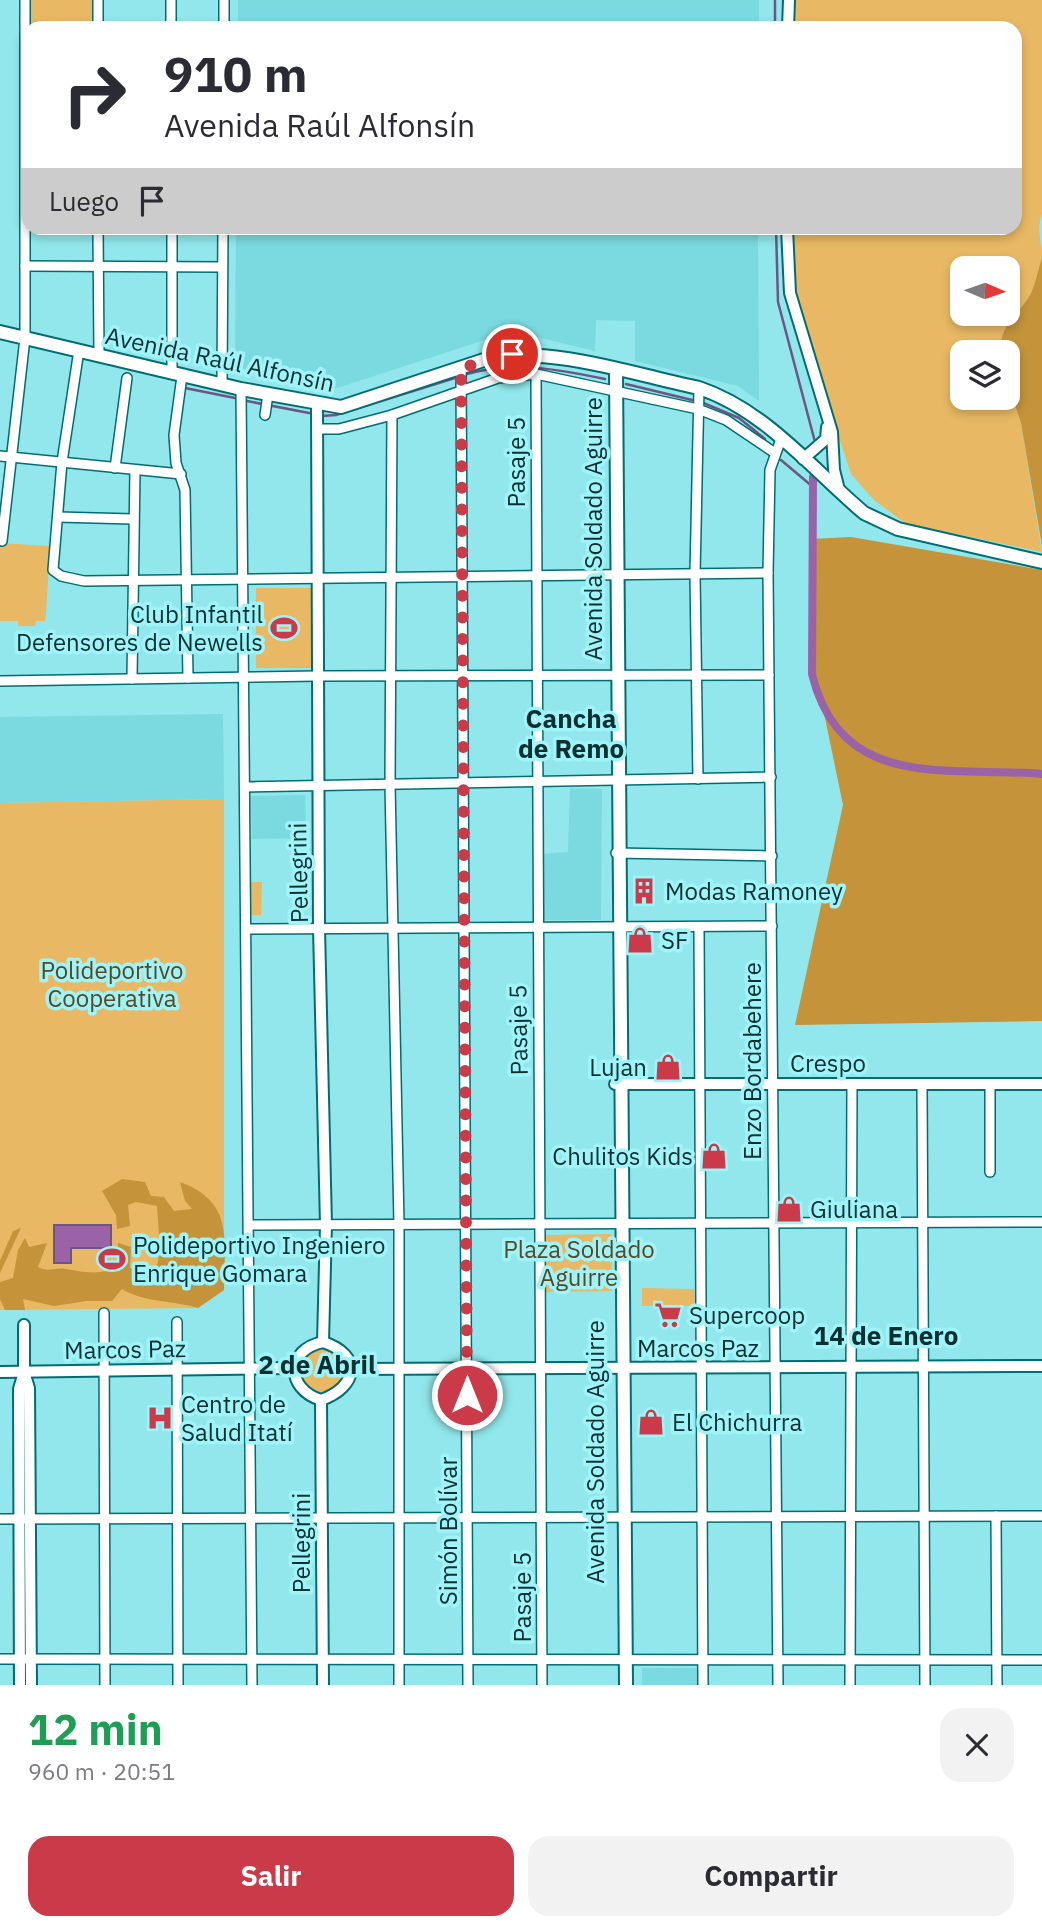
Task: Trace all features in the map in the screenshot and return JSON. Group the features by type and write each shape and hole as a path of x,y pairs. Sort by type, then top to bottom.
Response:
{"main road":[{"name":"Avenida Raúl Alfonsín","path":"0,332 241,389 267,405 317,403 341,407 512,354 535,354 616,384 699,387 737,403 864,513 898,529 1042,562"},
{"name":"Avenida Soldado Aguirre","path":"616,384 621,1516 621,1660 617,1685"},
{"name":"Avenida Soldado Aguirre","path":"621,1660 626,1685"}],"street":[{"path":"26,0 26,21"},
{"path":"98,0 98,21"},
{"path":"171,0 171,21"},
{"path":"224,0 224,21"},
{"path":"788,21 789,0"},
{"path":"2,541 5,457 25,338 26,235"},
{"path":"99,235 99,355"},
{"path":"172,235 177,375 174,435 176,463 185,490 188,678"},
{"path":"222,385 223,235"},
{"path":"787,235 790,293 833,439 840,493"},
{"path":"25,267 222,267"},
{"path":"79,350 62,462 53,570 61,576 84,581 768,573"},
{"name":"Simón Bolívar","path":"461,368 468,1224 468,1685"},
{"path":"317,429 339,429 392,415 498,378 536,374 616,384 698,409 726,419 775,453"},
{"name":"Pasaje 5","path":"536,374 534,575 541,1224 542,1685"},
{"path":"115,468 127,378"},
{"path":"698,779 695,574 699,387"},
{"path":"241,389 252,1685"},
{"name":"Pellegrini","path":"317,403 319,929 326,1225 323,1342"},
{"path":"392,415 390,784 399,1224 399,1685"},
{"path":"808,464 826,439 827,421"},
{"name":"Enzo Bordabehere","path":"778,1685 768,573 770,470 781,439"},
{"path":"5,457 181,474"},
{"path":"808,464 834,461"},
{"path":"132,679 131,580 135,470"},
{"path":"58,517 133,519"},
{"path":"0,681 317,676 769,675"},
{"path":"245,787 771,777"},
{"path":"617,853 772,856"},
{"path":"247,929 772,926"},
{"path":"699,927 703,1685"},
{"name":"Crespo","path":"619,1084 1042,1084"},
{"path":"850,1685 852,1084"},
{"path":"922,1084 925,1685"},
{"path":"990,1084 990,1172"},
{"path":"250,1225 1042,1222"},
{"path":"104,1313 105,1685"},
{"path":"177,1322 178,1685"},
{"path":"20,1685 25,1659 25,1519 19,1389 24,1371 24,1325"},
{"path":"323,1342 332,1345 352,1362 354,1369 352,1376 321,1400 309,1394 294,1376 292,1368 294,1362 314,1344 323,1342"},
{"name":"Marcos Paz","path":"354,1369 399,1371 1042,1366"},
{"name":"Marcos Paz","path":"0,1372 292,1368"},
{"name":"Pellegrini","path":"321,1400 323,1685"},
{"path":"996,1516 997,1685"},
{"path":"0,1519 1042,1516"},
{"path":"0,1659 1042,1660"},
{"path":"25,1659 31,1685"}],"shaded area":[{"path":"238,0 759,0 759,21 238,21"},
{"path":"236,235 758,235 759,401 738,386 635,361 635,321 596,320 595,351 512,331 334,389 235,367"},
{"path":"1042,258 1042,546 1017,410 1020,410 1020,340 1002,340 1007,326 1020,326 1020,308 1034,286"},
{"path":"851,537 1042,570 1042,1021 795,1025 843,805 812,655 811,539"},
{"path":"223,714 224,799 0,803 0,717"},
{"path":"570,788 602,789 601,920 542,920 542,854 568,852"},
{"path":"305,795 306,838 252,839 251,796"},
{"path":"122,1179 145,1182 151,1196 164,1197 174,1211 192,1209 185,1201 180,1182 198,1190 210,1200 223,1225 224,1290 198,1308 140,1297 122,1289 112,1301 86,1301 54,1306 23,1299 25,1310 5,1310 0,1299 0,1282 13,1278 18,1250 25,1238 29,1247 47,1243 38,1267 42,1269 103,1272 118,1269 118,1243 131,1247 130,1268 156,1271 160,1250 157,1206 136,1202 128,1205 130,1226 117,1229 116,1215 102,1191"},
{"path":"54,1225 111,1225 111,1248 71,1248 71,1263 54,1263"},
{"path":"21,1228 0,1273 0,1261 13,1231"},
{"path":"642,1668 699,1668 699,1685 642,1685"}],"green space":[{"path":"28,0 95,0 95,21 28,21"},
{"path":"794,0 1042,0 1042,214 1039,231 1041,262 1030,295 1020,308 1020,256 950,256 950,326 1007,326 1002,340 950,340 950,410 1017,410 1042,552 905,523 874,500 851,474 802,324 792,265 792,235 1022,235 1022,21 794,21"},
{"path":"0,543 50,546 45,621 36,621 35,626 18,626 18,621 0,621"},
{"name":"Club Infantil Defensores de Newells","path":"256,588 312,588 312,668 256,668"},
{"name":"Polideportivo Cooperativa","path":"224,799 224,1290 198,1308 0,1310 0,803"},
{"path":"249,882 262,882 261,915 249,915"},
{"name":"Plaza Soldado Aguirre","path":"611,1234 612,1291 546,1292 545,1235"},
{"path":"642,1288 694,1289 695,1306 642,1306"},
{"path":"328,1348 347,1364 347,1375 326,1393 315,1392 298,1376 298,1364 313,1349"}],"waterway":[{"path":"775,0 775,21"},
{"path":"776,235 778,302 815,442"},
{"path":"467,374 518,367 570,372 605,379"},
{"path":"321,416 336,415 455,378"},
{"path":"626,384 692,400"},
{"path":"185,388 235,398"},
{"path":"247,401 309,413"},
{"path":"701,402 739,418 765,439"},
{"path":"781,460 813,487"},
{"path":"813,477 812,674 826,712 847,738 872,755 902,765 935,770 1042,774"}],"place":[{"name":"Club Infantil Defensores de Newells","path":"284,628"},
{"name":"Modas Ramoney","path":"644,891"},
{"name":"SF","path":"640,940"},
{"name":"Lujan","path":"668,1067"},
{"name":"Chulitos Kids","path":"714,1156"},
{"name":"Giuliana","path":"789,1209"},
{"name":"Polideportivo Ingeniero Enrique Gomara","path":"112,1259"},
{"name":"Supercoop","path":"668,1315"},
{"name":"Centro de Salud Itatí","path":"160,1418"},
{"name":"El Chichurra","path":"651,1422"}],"district":[{"name":"Cancha de Remo","path":"571,733"},
{"name":"14 de Enero","path":"886,1335"},
{"name":"2 de Abril","path":"317,1364"}],"route":[{"path":"467,1395 461,368 512,354"}]}
